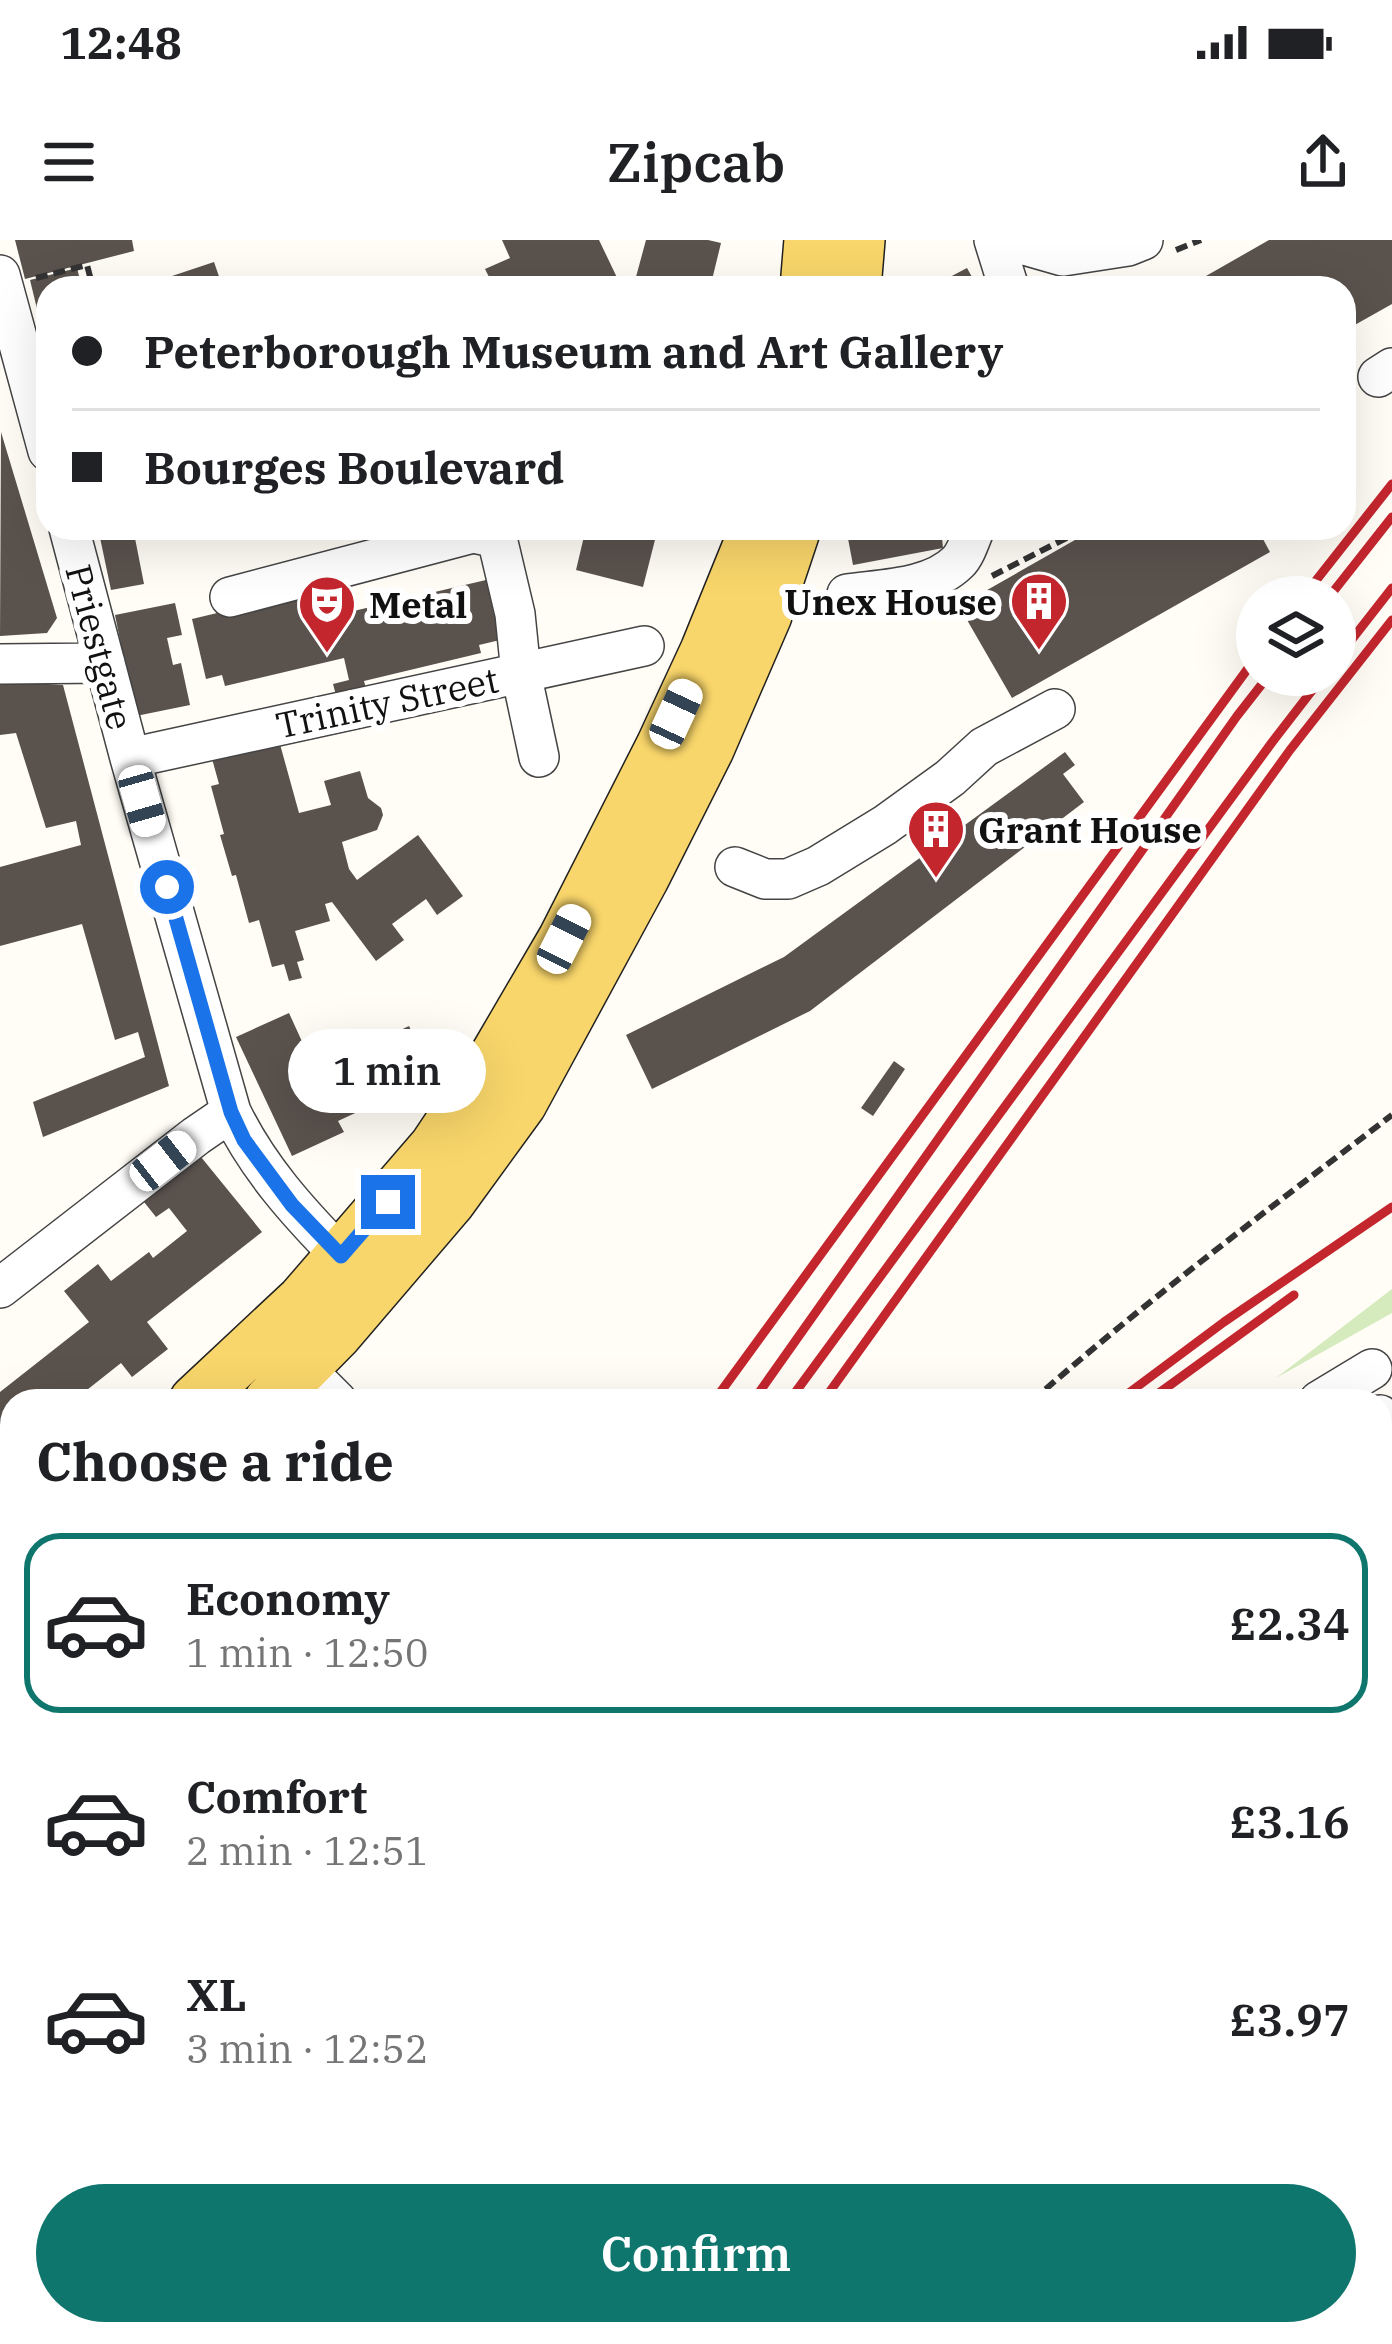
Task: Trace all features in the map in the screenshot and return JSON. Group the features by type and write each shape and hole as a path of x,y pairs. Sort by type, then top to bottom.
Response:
{"main road":[{"path":"807,276 810,240"},
{"path":"207,1389 303,1300 435,1147 495,1058 564,939 680,708 751,540"},
{"path":"305,1389 521,1103 708,749 766,615 791,540"}],"street":[{"path":"994,240 1005,276"},
{"path":"1007,240 1063,256 1143,240"},
{"path":"2,280 36,406"},
{"name":"Priestgate","path":"71,540 231,1112 244,1140 292,1205 341,1256"},
{"path":"230,597 446,540"},
{"path":"497,540 539,757"},
{"path":"847,594 902,587 942,575 962,559 970,540"},
{"name":"Trinity Street","path":"130,758 644,646"},
{"path":"0,664 105,663"},
{"path":"735,867 765,879 788,879 818,866 886,825 984,747 1055,709"},
{"path":"0,1288 231,1112"},
{"path":"246,1352 277,1358 303,1389"}],"path":[{"path":"2,280 87,265 90,276"},
{"path":"1002,573 1064,540"},
{"path":"1046,1389 1213,1251 1392,1115"}],"green space":[{"path":"1392,1289 1392,1313 1276,1378"}],"building":[{"path":"15,240 132,240 134,251 25,279"},
{"path":"502,240 599,240 616,276 488,276 485,269 510,258"},
{"path":"646,240 721,243 713,276 636,276"},
{"path":"1269,240 1392,240 1392,304 1356,324 1356,276 1206,276"},
{"path":"214,262 219,276 172,276"},
{"path":"77,268 79,276 46,276"},
{"path":"1,432 57,618 47,633 0,636"},
{"path":"101,540 135,540 144,584 111,590"},
{"path":"583,540 655,540 643,587 576,570"},
{"path":"848,540 942,540 943,548 853,565"},
{"name":"Unex House","path":"1075,540 1264,540 1270,552 1012,698 959,606"},
{"path":"486,580 500,640 479,645 481,653 364,681 367,692 337,699 333,684 349,680 344,658 225,686 222,675 206,679 192,619 339,584 345,613"},
{"path":"175,603 182,635 167,638 173,665 181,663 190,705 136,716 116,657 123,655 115,615"},
{"path":"0,681 63,685 169,1086 43,1137 33,1102 145,1057 138,1032 115,1040 82,924 0,946 0,867 81,845 76,821 46,828 16,733 0,735"},
{"path":"278,737 299,813 331,805 324,781 360,771 368,798 381,808 377,830 342,842 357,880 418,835 463,896 437,915 426,899 392,924 404,940 376,961 332,902 325,904 330,921 295,931 304,960 297,962 302,978 289,981 284,964 272,967 259,920 249,923 220,835 224,834 211,786 219,784 211,755"},
{"name":"Grant House","path":"1065,752 1075,765 1063,774 1084,802 810,1011 652,1089 626,1035 784,957"},
{"path":"289,1013 315,1070 409,1026 420,1049 407,1055 420,1083 338,1121 344,1132 292,1156 236,1037"},
{"path":"894,1061 905,1069 873,1116 861,1108"},
{"path":"201,1157 262,1232 147,1322 168,1349 132,1377 121,1363 88,1389 4,1389 89,1322 64,1291 98,1264 111,1281 149,1252 153,1258 187,1231 169,1208 156,1217 144,1202"}],"railway":[{"path":"1356,530 1392,484"},
{"path":"1346,576 1392,517"},
{"path":"1320,576 1348,540"},
{"path":"1356,634 1392,588"},
{"path":"832,1389 1290,750 1392,620"},
{"path":"723,1389 1236,685"},
{"path":"761,1389 1253,696"},
{"path":"798,1389 1308,696"},
{"path":"1134,1389 1392,1207"},
{"path":"1165,1389 1294,1295"}],"place":[{"name":"Unex House","path":"1039,652"},
{"name":"Metal","path":"327,655"},
{"name":"Grant House","path":"936,880"}],"route":[{"path":"167,887 231,1112 244,1140 292,1205 341,1256 388,1202"}]}
